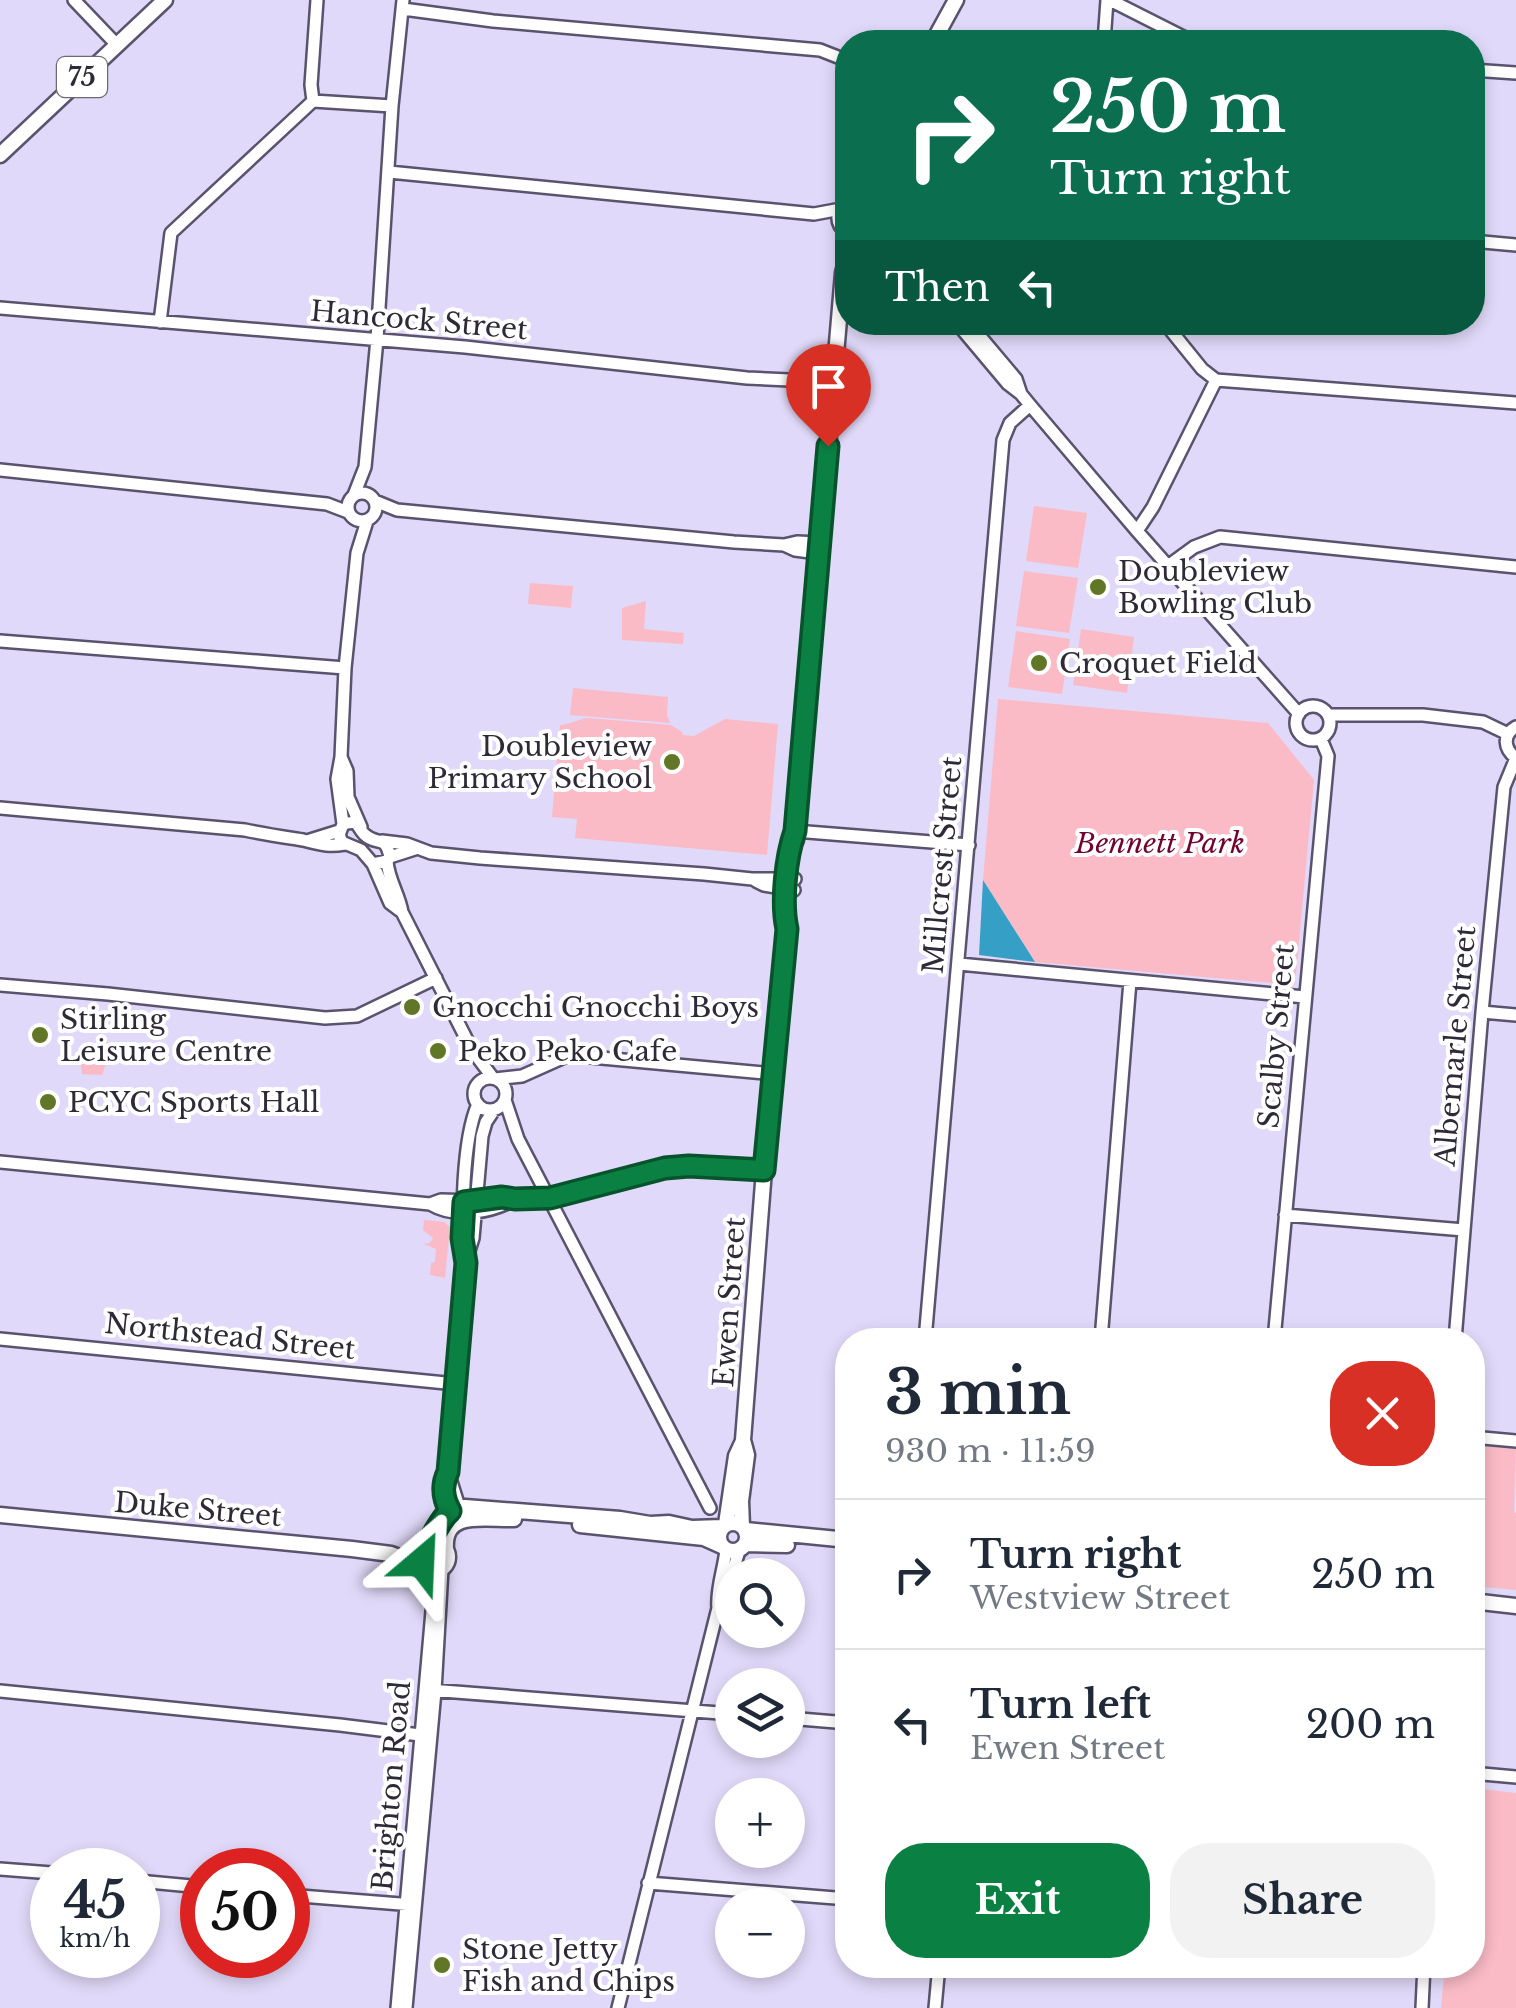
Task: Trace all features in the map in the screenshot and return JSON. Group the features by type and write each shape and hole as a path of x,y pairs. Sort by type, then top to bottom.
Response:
{"main road":[{"name":"75","path":"0,155 165,0"},
{"path":"940,30 956,0"},
{"name":"Ewen Street","path":"734,1537 747,1455 743,1440 764,1170 787,929 792,918 790,884 797,848 795,831 837,335"},
{"path":"456,1513 445,1540 448,1561 431,1568 420,1558 442,1518 456,1513 669,1523 771,1543 835,1548"},
{"name":"Duke Street","path":"0,1516 391,1554 431,1568"},
{"path":"734,1537 771,1534 835,1539"},
{"path":"427,1546 438,1543 446,1549"},
{"name":"Duke Street","path":"391,1554 427,1546"},
{"path":"1485,1594 1516,1596"},
{"path":"1485,1603 1516,1606"}],"street":[{"path":"74,0 117,45"},
{"path":"314,101 310,85 317,0"},
{"path":"1105,30 1109,0 1169,30"},
{"path":"345,844 340,838 337,779 360,517 352,497 365,468 403,4 493,21 820,50 835,56"},
{"path":"1485,71 1516,73"},
{"path":"160,322 171,234 314,101 392,106"},
{"path":"389,172 814,214 835,224"},
{"path":"814,214 835,207"},
{"path":"1485,242 1516,245"},
{"name":"Hancock Street","path":"0,308 377,339 747,378 833,382"},
{"path":"967,335 1299,714"},
{"path":"979,335 1016,380 1021,394"},
{"path":"1175,335 1216,380 1516,403"},
{"path":"1138,532 1216,380"},
{"name":"Millcrest Street","path":"926,1328 1004,440 1010,423 1030,405"},
{"path":"360,517 376,511 365,468"},
{"path":"0,470 328,504 360,517 397,510 784,545 796,550 819,548"},
{"path":"328,504 363,493 397,510"},
{"path":"1168,566 1194,547 1220,537 1516,566"},
{"path":"0,640 346,668"},
{"path":"1321,739 1308,740 1298,731 1297,717 1306,707 1319,706 1329,715 1423,715 1483,722 1512,730"},
{"name":"Scalby Street","path":"1275,1328 1328,756 1321,739 1330,729 1329,715"},
{"name":"Albemarle Street","path":"1456,1328 1504,787 1516,758 1506,746 1512,730"},
{"path":"342,756 348,797 361,827 367,836 382,841 407,844 431,853 704,874 764,885 790,884"},
{"path":"0,808 244,830 318,846 345,844 361,850 373,864 390,903 402,912"},
{"path":"307,841 352,822 361,827"},
{"path":"795,831 969,845"},
{"path":"382,841 389,849 388,869 402,912 472,1050 500,1082 518,1139 710,1508"},
{"path":"373,864 416,848"},
{"path":"959,964 1305,997"},
{"path":"0,985 325,1018 357,1016 436,978"},
{"path":"1102,1328 1130,981"},
{"path":"1482,1012 1516,1015"},
{"path":"472,1050 477,1086 474,1096 482,1108 494,1110"},
{"path":"477,1086 482,1081 522,1076 569,1055 774,1074"},
{"path":"470,1207 486,1122 522,1076"},
{"path":"456,1513 444,1500 443,1491 448,1472 466,1263 473,1238 472,1124 478,1104"},
{"path":"0,1162 430,1204 441,1200 470,1207 502,1197 550,1198 665,1168 764,1170"},
{"path":"1285,1215 1464,1230"},
{"name":"Northstead Street","path":"0,1339 456,1384"},
{"path":"1485,1439 1516,1441"},
{"name":"Ewen Street","path":"618,2008 718,1608 724,1603 734,1537"},
{"name":"Brighton Road","path":"406,2008 430,1690 431,1568"},
{"path":"430,1690 715,1712"},
{"path":"0,1691 426,1736"},
{"path":"805,1720 835,1723"},
{"path":"1485,1773 1516,1777"},
{"path":"0,1869 30,1872"},
{"path":"648,1882 835,1899"},
{"path":"310,1897 411,1905"},
{"name":"Brighton Road","path":"397,2008 411,1905"},
{"path":"934,2008 937,1978"},
{"path":"1422,2008 1423,1978"}],"green space":[{"name":"Croquet Field","path":"1034,506 1087,513 1078,568 1026,561"},
{"name":"Croquet Field","path":"1024,571 1078,578 1069,633 1016,626"},
{"path":"530,583 573,586 571,608 528,604"},
{"path":"646,601 644,629 684,633 683,644 622,640 622,608"},
{"name":"Croquet Field","path":"1081,629 1134,637 1127,693 1073,685"},
{"name":"Croquet Field","path":"1016,631 1070,639 1062,694 1008,687"},
{"path":"573,688 668,697 670,723 570,715"},
{"name":"Bennett Park","path":"998,699 1268,723 1314,780 1295,985 1035,962 983,880"},
{"path":"588,718 671,725 683,735 694,736 725,719 778,724 767,855 575,838 577,819 552,817 560,725"},
{"path":"108,1041 109,1056 102,1075 82,1074 80,1059"},
{"path":"424,1220 444,1222 450,1227 445,1278 430,1275 436,1249 424,1244 433,1238 423,1230"},
{"path":"1485,1446 1516,1449 1516,1590 1485,1587"},
{"path":"1485,1789 1516,1793 1516,2008 1441,2008 1444,1978 1485,1978"}],"water":[{"path":"983,880 1035,962 979,955"}],"place":[{"name":"Doubleview Bowling Club","path":"1098,587"},
{"name":"Croquet Field","path":"1039,663"},
{"name":"Doubleview Primary School","path":"672,762"},
{"name":"Gnocchi Gnocchi Boys","path":"412,1007"},
{"name":"Stirling Leisure Centre","path":"40,1035"},
{"name":"Peko Peko Cafe","path":"438,1051"},
{"name":"PCYC Sports Hall","path":"48,1102"},
{"name":"Stone Jetty Fish and Chips","path":"442,1965"}],"route":[{"path":"421,1562 422,1548 431,1543 436,1528 450,1511 443,1491 448,1472 466,1263 462,1238 464,1202 502,1197 550,1198 665,1168 764,1170 828,446"}]}
